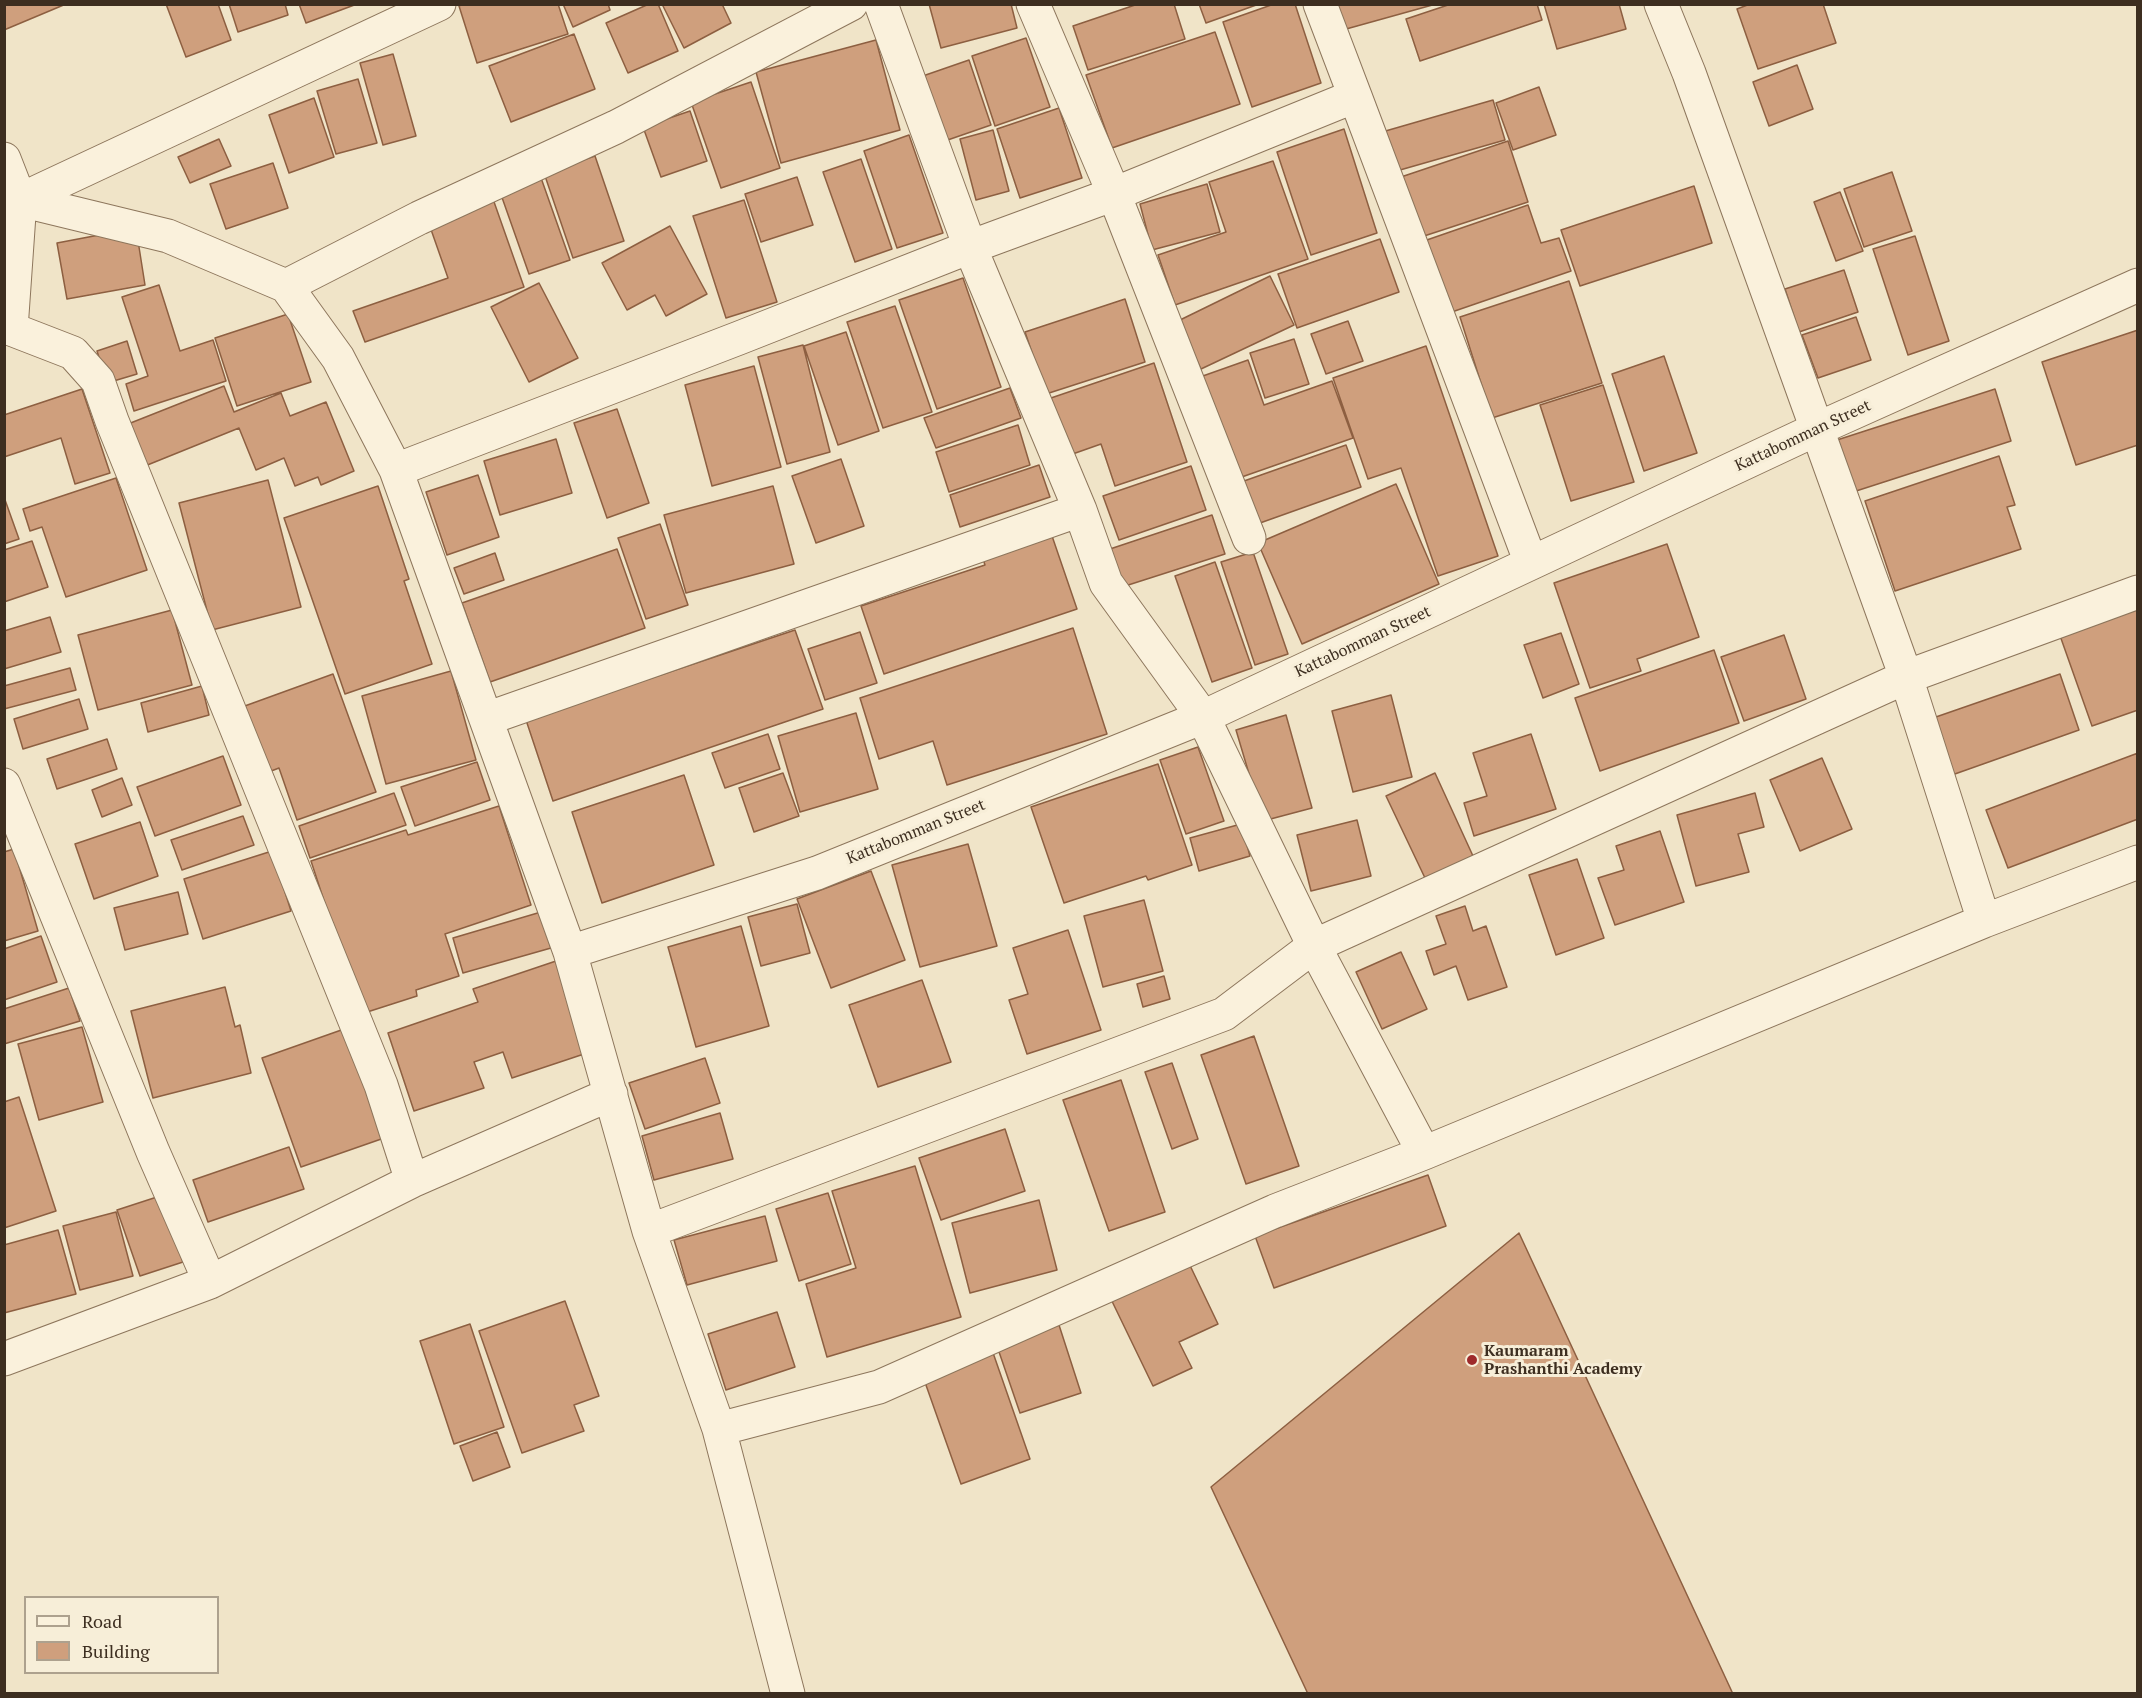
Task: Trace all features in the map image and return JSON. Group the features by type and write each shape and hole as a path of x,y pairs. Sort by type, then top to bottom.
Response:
{"street":[{"path":"20,200 439,4"},
{"path":"286,286 419,218 616,127 851,4"},
{"path":"881,4 970,247 1080,510 1106,582 1203,717 1314,946 1424,1153"},
{"path":"1033,4 1114,194 1249,538"},
{"path":"1320,4 1532,563"},
{"path":"1661,4 1689,73 1906,677 1984,921"},
{"path":"396,470 970,247 1114,194 1355,96"},
{"path":"4,159 20,200 8,330 73,353 98,381 112,421 381,1085 412,1180"},
{"path":"20,200 168,236 286,286 338,358 396,470 570,952 649,1231 719,1429 788,1694"},
{"name":"Kattabomman Street","path":"570,952 817,873 1203,717 1817,429 2138,285"},
{"path":"486,719 1080,510"},
{"path":"649,1231 1224,1014 1314,946 1906,677 2138,592"},
{"path":"4,785 153,1152 210,1282"},
{"path":"719,1429 879,1387 1275,1211 1424,1153 1984,921 2138,862"},
{"path":"4,1359 210,1282 412,1180 612,1094"}],"building":[{"path":"4,4 66,4 4,30"},
{"path":"166,4 218,4 231,40 186,57"},
{"path":"229,4 285,4 288,15 238,32"},
{"path":"299,4 357,4 306,23"},
{"path":"463,4 558,4 568,34 477,63 459,6"},
{"path":"563,4 608,4 610,10 573,27"},
{"path":"649,4 658,4 678,51 628,73 606,23"},
{"path":"662,4 722,4 731,23 684,48"},
{"path":"929,4 1011,4 1017,28 941,48"},
{"path":"1138,4 1174,4 1185,39 1088,70 1073,26"},
{"path":"1199,4 1259,4 1206,23"},
{"path":"1274,4 1295,4 1321,83 1252,107 1223,22"},
{"path":"1332,4 1436,4 1339,31"},
{"path":"1451,4 1537,4 1542,20 1420,61 1406,19"},
{"path":"1544,4 1619,4 1626,29 1557,49"},
{"path":"1750,4 1823,4 1836,43 1758,69 1737,9"},
{"path":"1215,32 1240,104 1112,148 1086,75"},
{"path":"574,34 595,89 511,122 489,66"},
{"path":"1026,38 1050,107 995,126 972,56"},
{"path":"876,40 900,130 781,163 756,72"},
{"path":"393,54 416,136 383,145 360,63"},
{"path":"969,60 991,125 939,143 917,78"},
{"path":"1797,65 1813,109 1769,126 1753,82"},
{"path":"358,79 377,143 336,154 317,91"},
{"path":"751,82 780,168 721,188 691,102"},
{"path":"1539,87 1556,135 1513,150 1496,103"},
{"path":"314,98 334,157 289,173 269,115"},
{"path":"1493,100 1505,140 1393,172 1382,132"},
{"path":"1059,108 1082,178 1020,198 997,129"},
{"path":"690,111 707,161 661,177 643,127"},
{"path":"1344,129 1377,233 1311,255 1277,152"},
{"path":"993,130 1009,191 976,200 960,139"},
{"path":"909,135 943,233 897,248 864,151"},
{"path":"219,139 231,166 190,183 178,157"},
{"path":"1508,141 1528,202 1418,238 1398,178"},
{"path":"595,156 624,241 573,258 544,173"},
{"path":"861,159 892,249 855,262 823,172"},
{"path":"1273,161 1308,259 1175,305 1158,255 1226,232 1209,182"},
{"path":"273,163 288,208 226,229 210,184"},
{"path":"1892,172 1912,231 1864,247 1844,189"},
{"path":"540,175 570,260 529,274 499,189"},
{"path":"797,177 813,225 761,242 745,194"},
{"path":"1207,184 1220,232 1152,250 1140,204"},
{"path":"1694,186 1712,243 1580,286 1561,230"},
{"path":"1840,192 1863,251 1836,261 1814,202"},
{"path":"493,199 524,287 365,342 353,311 448,278 428,221"},
{"path":"744,200 777,302 726,318 693,216"},
{"path":"1528,205 1541,243 1559,238 1571,271 1446,314 1421,242"},
{"path":"670,226 707,294 666,316 655,295 627,310 602,263"},
{"path":"136,228 145,285 67,299 57,243"},
{"path":"1915,236 1949,341 1908,355 1873,249"},
{"path":"1380,239 1399,292 1297,328 1278,274"},
{"path":"1844,270 1858,312 1799,332 1785,289"},
{"path":"1270,276 1294,325 1201,369 1178,321"},
{"path":"963,278 1001,387 937,409 899,300"},
{"path":"1569,281 1602,383 1492,418 1460,317"},
{"path":"539,283 578,358 529,382 491,307"},
{"path":"159,285 180,351 213,340 226,381 134,411 126,384 148,376 122,297"},
{"path":"1125,299 1145,362 1046,394 1025,332"},
{"path":"895,306 932,412 883,428 847,322"},
{"path":"288,314 311,382 237,406 215,338"},
{"path":"1856,317 1871,360 1818,378 1802,335"},
{"path":"1348,321 1363,361 1326,374 1311,334"},
{"path":"2138,330 2138,445 2076,465 2042,362"},
{"path":"846,332 879,431 838,445 804,346"},
{"path":"1294,339 1309,384 1265,398 1250,353"},
{"path":"127,341 137,374 107,383 97,351"},
{"path":"803,345 830,452 787,464 758,357"},
{"path":"1426,346 1498,556 1438,576 1401,468 1368,479 1333,378"},
{"path":"1664,356 1697,453 1644,471 1612,374"},
{"path":"1248,360 1264,405 1332,381 1353,438 1236,479 1200,377"},
{"path":"1154,363 1187,462 1115,486 1101,444 1067,456 1048,399"},
{"path":"754,366 781,467 712,486 685,385"},
{"path":"1603,385 1634,482 1571,501 1540,405"},
{"path":"224,386 234,412 281,393 290,416 326,402 354,471 321,485 318,477 295,486 284,458 256,470 239,428 140,468 123,426"},
{"path":"1010,388 1021,418 936,448 924,418"},
{"path":"82,389 110,473 75,484 61,438 4,457 4,415"},
{"path":"1995,389 2011,441 1853,492 1837,440"},
{"path":"617,409 649,503 607,518 574,423"},
{"path":"1018,425 1030,465 949,492 936,452"},
{"path":"556,439 572,493 500,515 484,461"},
{"path":"1346,445 1361,487 1260,523 1244,481"},
{"path":"1999,456 2015,505 2007,507 2021,549 1895,591 1865,501"},
{"path":"841,459 864,526 816,543 792,476"},
{"path":"1039,465 1050,497 960,527 950,495"},
{"path":"1191,466 1206,510 1119,540 1103,496"},
{"path":"478,475 499,537 447,555 426,492"},
{"path":"116,478 147,570 66,597 42,527 30,531 23,509"},
{"path":"268,480 301,607 212,630 179,503"},
{"path":"1396,484 1439,584 1302,644 1258,543"},
{"path":"378,486 409,579 404,581 432,664 345,694 284,518"},
{"path":"773,486 794,564 686,593 664,515"},
{"path":"4,497 19,539 4,544"},
{"path":"1212,515 1225,554 1122,587 1110,549"},
{"path":"660,524 688,605 646,619 618,538"},
{"path":"1051,533 1077,609 884,674 861,606 985,565 982,556"},
{"path":"32,541 48,587 4,602 4,550"},
{"path":"1667,544 1699,637 1637,659 1641,671 1590,688 1554,583"},
{"path":"617,549 645,628 490,682 462,603"},
{"path":"1253,552 1288,654 1255,665 1221,562"},
{"path":"495,553 504,580 464,594 454,568"},
{"path":"1215,562 1252,668 1212,682 1175,576"},
{"path":"2138,603 2138,710 2092,726 2058,630"},
{"path":"172,610 192,685 98,710 78,635"},
{"path":"50,617 61,652 4,669 4,631"},
{"path":"1073,628 1107,734 947,785 933,741 879,759 860,698"},
{"path":"795,630 823,709 553,801 526,720"},
{"path":"860,632 877,683 825,700 808,649"},
{"path":"1561,633 1579,684 1543,698 1524,645"},
{"path":"1784,635 1806,699 1744,721 1721,657"},
{"path":"1714,650 1739,723 1600,771 1575,698"},
{"path":"70,668 76,690 4,709 4,686"},
{"path":"451,671 476,760 386,784 362,696"},
{"path":"333,674 376,792 297,820 279,768 266,773 242,707"},
{"path":"2060,674 2079,730 1952,775 1933,718"},
{"path":"202,686 209,715 148,732 141,703"},
{"path":"1391,695 1412,777 1353,792 1332,711"},
{"path":"79,699 88,729 23,749 14,719"},
{"path":"856,713 878,789 800,812 778,736"},
{"path":"1286,715 1312,808 1263,821 1236,730"},
{"path":"768,734 780,769 725,788 712,753"},
{"path":"1531,734 1556,809 1474,836 1464,803 1487,796 1473,753"},
{"path":"107,739 117,769 57,789 47,759"},
{"path":"1198,747 1224,821 1186,834 1160,760"},
{"path":"2138,753 2138,819 2008,868 1986,810"},
{"path":"223,756 241,805 155,836 137,787"},
{"path":"1822,758 1852,829 1800,851 1770,780"},
{"path":"477,762 490,800 415,826 401,787"},
{"path":"1158,764 1192,865 1148,880 1146,876 1064,903 1031,807"},
{"path":"783,773 799,816 754,832 739,788"},
{"path":"1435,773 1473,856 1425,878 1386,796"},
{"path":"684,775 714,865 602,903 572,812"},
{"path":"122,778 132,805 102,817 92,790"},
{"path":"394,793 406,825 310,858 299,826"},
{"path":"1755,793 1764,827 1738,834 1749,872 1696,886 1677,815"},
{"path":"499,806 531,905 445,934 459,976 416,990 417,996 361,1014 311,861 406,830 408,835"},
{"path":"243,816 254,845 182,870 171,840"},
{"path":"1357,820 1371,876 1311,891 1297,835"},
{"path":"140,822 158,876 94,899 75,844"},
{"path":"1241,824 1250,856 1199,871 1190,838"},
{"path":"1660,831 1684,902 1615,925 1598,878 1624,870 1616,846"},
{"path":"968,844 997,946 920,967 892,865"},
{"path":"14,849 38,931 4,941 4,852"},
{"path":"272,851 291,911 203,939 184,879"},
{"path":"1577,859 1604,938 1556,955 1529,875"},
{"path":"871,871 905,960 831,988 797,899"},
{"path":"178,892 188,934 125,950 114,908"},
{"path":"1144,900 1163,971 1103,987 1084,916"},
{"path":"797,904 810,953 761,966 748,917"},
{"path":"1465,906 1473,931 1486,926 1507,987 1468,1000 1456,966 1434,975 1426,951 1446,944 1436,916"},
{"path":"541,912 551,948 463,973 453,938"},
{"path":"741,926 769,1026 696,1047 668,947"},
{"path":"1068,930 1101,1030 1027,1054 1009,1000 1028,994 1013,948"},
{"path":"41,936 57,982 4,1000 4,949"},
{"path":"1401,952 1427,1009 1382,1029 1356,972"},
{"path":"559,960 590,1052 512,1078 503,1052 474,1062 484,1088 414,1111 388,1033 478,1002 473,989"},
{"path":"1164,976 1170,999 1143,1007 1137,984"},
{"path":"922,980 951,1062 878,1087 849,1005"},
{"path":"225,987 235,1027 240,1025 251,1073 153,1098 131,1011"},
{"path":"69,988 80,1021 4,1044 4,1009"},
{"path":"82,1027 103,1102 39,1120 18,1044"},
{"path":"347,1028 387,1137 301,1167 262,1058"},
{"path":"1254,1036 1299,1166 1246,1184 1201,1055"},
{"path":"705,1058 720,1103 645,1129 629,1083"},
{"path":"1172,1063 1198,1139 1172,1149 1145,1072"},
{"path":"1121,1080 1165,1212 1109,1231 1063,1100"},
{"path":"19,1097 56,1211 4,1228 4,1102"},
{"path":"720,1113 733,1159 654,1180 642,1136"},
{"path":"1005,1129 1025,1191 941,1220 919,1158"},
{"path":"289,1147 304,1189 208,1222 193,1180"},
{"path":"915,1166 961,1317 827,1357 806,1284 856,1268 832,1191"},
{"path":"1428,1175 1446,1226 1274,1288 1255,1236"},
{"path":"828,1193 851,1264 799,1281 776,1209"},
{"path":"160,1196 183,1262 140,1276 117,1210"},
{"path":"1039,1200 1057,1270 970,1293 952,1223"},
{"path":"116,1212 133,1276 80,1290 63,1226"},
{"path":"765,1216 777,1261 687,1285 674,1240"},
{"path":"58,1230 76,1294 4,1313 4,1245"},
{"name":"Kaumaram Prashanthi Academy","path":"1519,1233 1733,1694 1308,1694 1211,1487"},
{"path":"1185,1255 1218,1324 1179,1342 1192,1368 1153,1386 1108,1293"},
{"path":"565,1301 599,1396 574,1405 584,1431 522,1453 479,1331"},
{"path":"777,1312 795,1367 726,1390 708,1334"},
{"path":"470,1324 504,1427 454,1444 420,1341"},
{"path":"1059,1325 1081,1393 1020,1413 997,1346"},
{"path":"991,1347 1030,1459 961,1484 921,1371"},
{"path":"497,1432 510,1467 473,1481 460,1446"}],"place":[{"name":"Kaumaram Prashanthi Academy","path":"1472,1360"}]}
